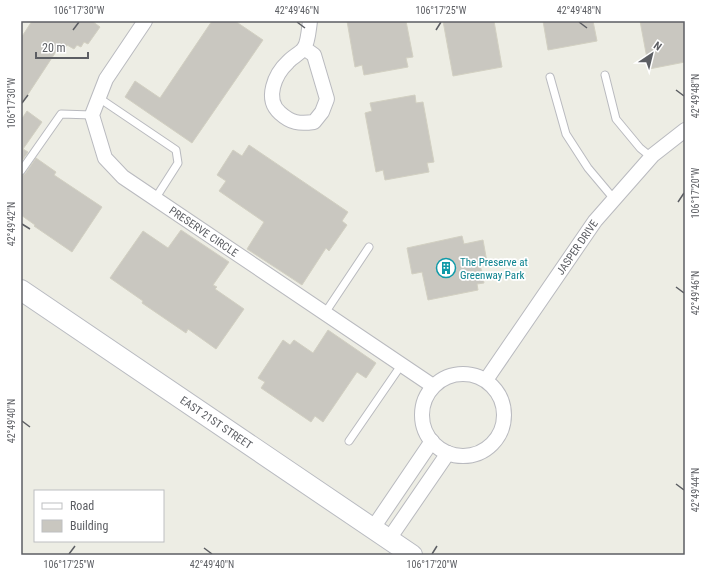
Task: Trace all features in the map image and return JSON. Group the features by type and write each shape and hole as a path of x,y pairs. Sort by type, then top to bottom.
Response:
{"street":[{"path":"92,115 106,79 145,21"},
{"path":"304,48 314,55 327,99 322,112 314,122 301,124 287,119 275,108 271,91 277,76 287,62 304,48 310,21"},
{"name":"PRESERVE CIRCLE","path":"92,115 105,158 123,177 434,386"},
{"name":"JASPER DRIVE","path":"486,380 594,221 651,157 685,130"},
{"name":"EAST 21ST STREET","path":"21,290 412,555"},
{"path":"459,374 473,375 486,380 496,390 502,401 504,415 502,428 496,439 486,449 474,454 461,456 448,453 439,448 432,442 425,431 422,419 422,407 426,396 434,386 445,377 459,374"},
{"path":"373,528 432,442"},
{"path":"389,539 448,453"}],"lane":[{"path":"605,75 616,119 640,148 651,157"},
{"path":"550,77 566,134 588,168 614,199"},
{"path":"99,98 176,150 178,163 155,199"},
{"path":"21,171 61,114 92,115"},
{"path":"325,313 369,247"},
{"path":"350,441 402,364"}],"building":[{"path":"32,21 92,21 100,27 88,44 84,42 81,47 77,45 74,49 67,45 63,50 59,47 21,105 21,38"},
{"path":"212,21 235,21 263,40 192,143 125,97 135,81 160,98"},
{"path":"347,21 406,21 413,57 406,58 408,67 364,75 362,65 355,67"},
{"path":"443,21 494,21 502,67 453,76"},
{"path":"543,21 593,21 597,41 548,50"},
{"path":"640,21 685,21 685,62 649,69"},
{"path":"415,95 416,103 423,102 434,162 427,163 429,172 385,180 383,170 376,172 365,113 372,111 370,103"},
{"path":"27,111 42,122 23,149 28,152 21,162 21,120"},
{"path":"249,145 348,212 342,221 347,225 329,251 326,248 302,285 247,249 264,222 219,191 226,181 217,175 233,150 242,156"},
{"path":"36,158 56,172 54,175 102,207 72,252 34,226 35,225 21,215 21,176 25,174"},
{"path":"181,230 229,262 213,285 217,287 215,289 244,309 216,349 188,329 186,333 142,303 143,301 110,278 143,231 168,248"},
{"name":"The Preserve at Greenway Park","path":"462,236 464,244 483,240 487,262 480,264 484,283 477,284 478,290 428,300 422,272 412,274 407,248"},
{"path":"328,330 376,363 366,378 357,372 323,422 315,416 311,422 261,388 265,382 258,378 283,340 290,345 294,340 313,353"}],"place":[{"name":"The Preserve at Greenway Park","path":"446,268"}]}
